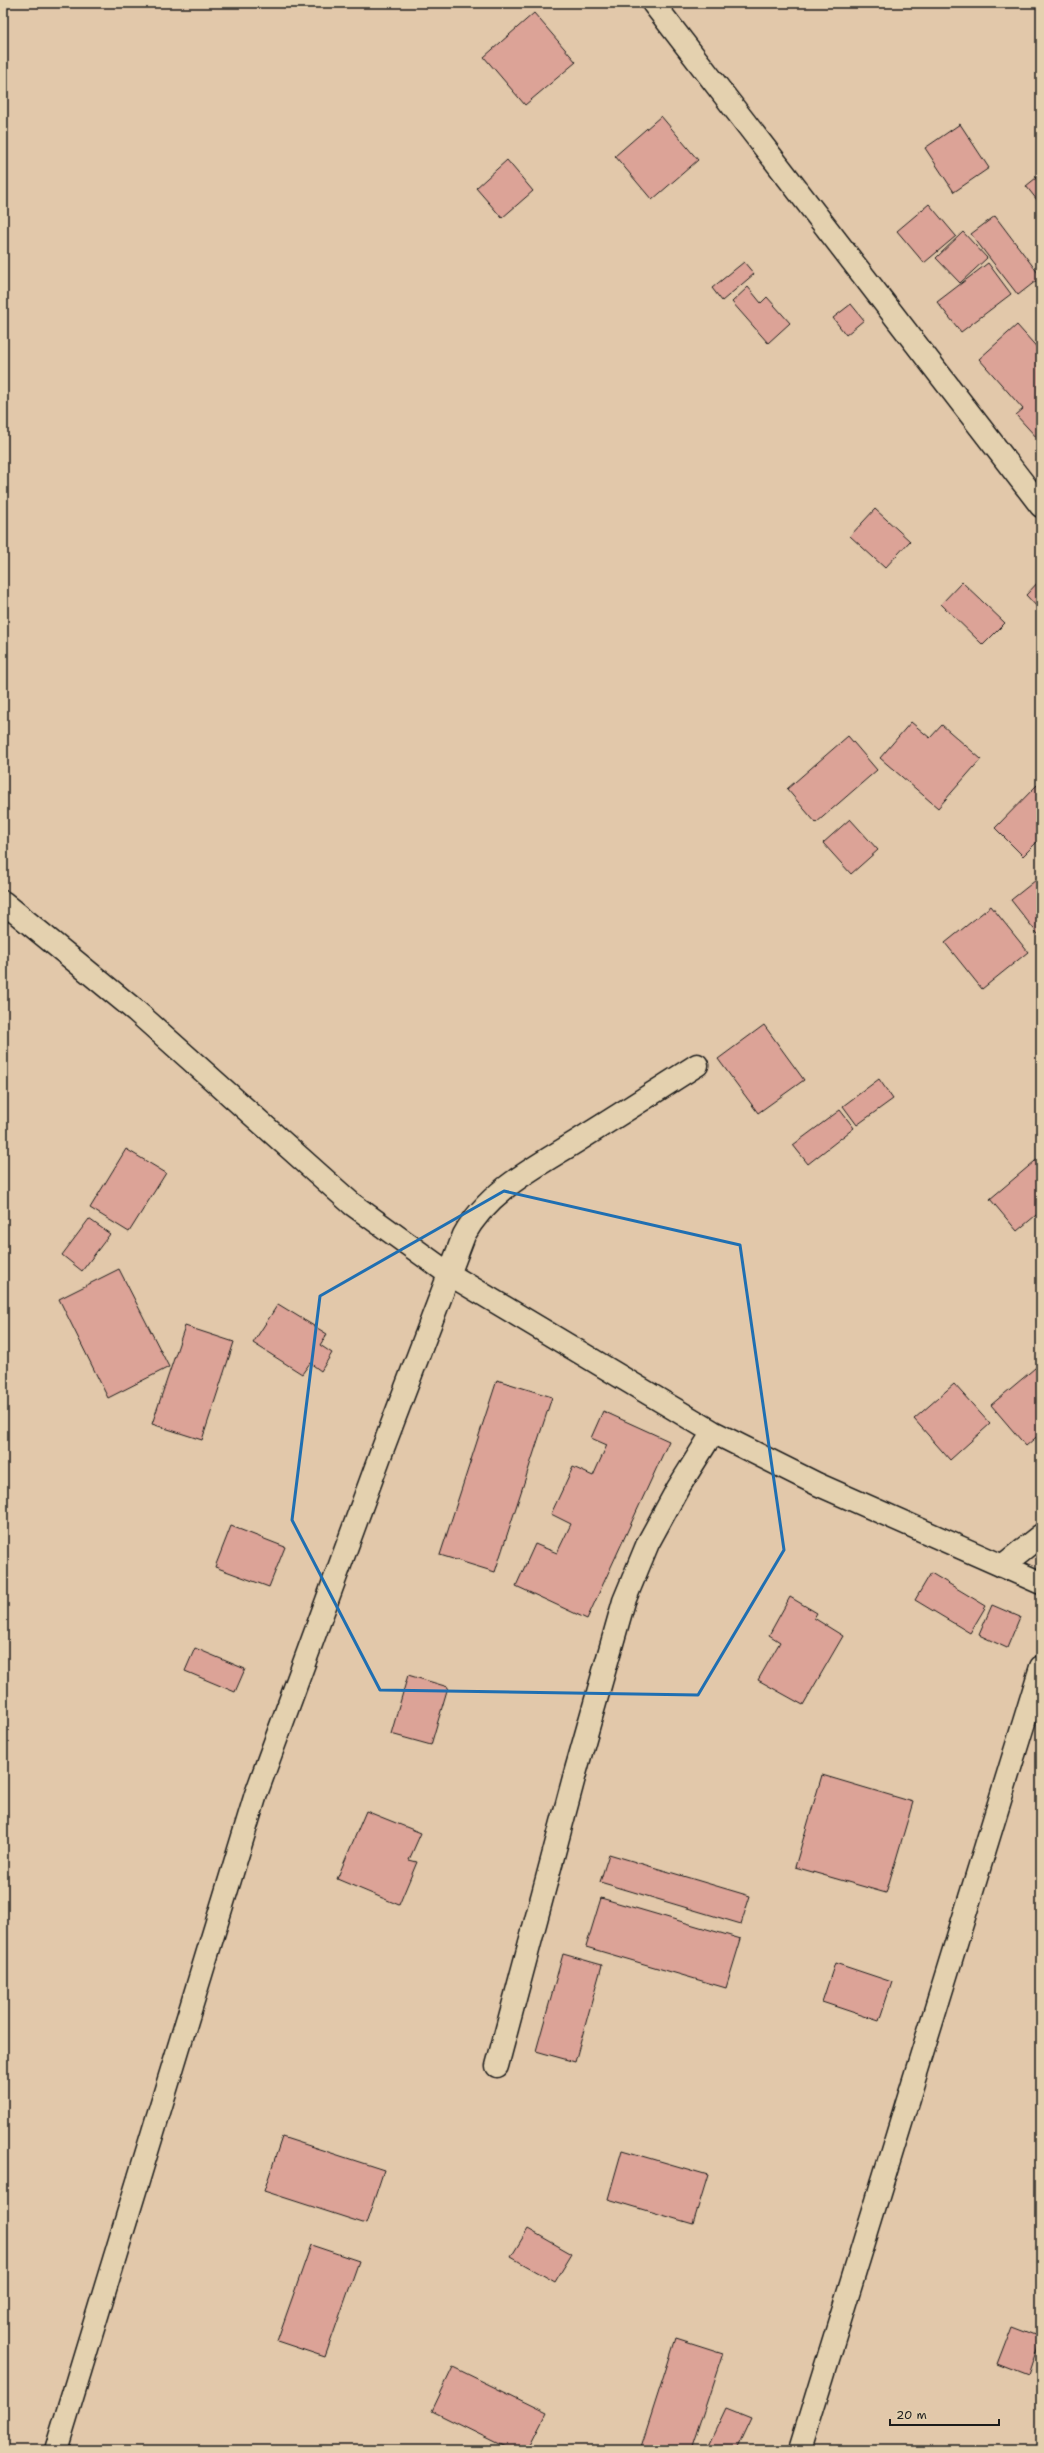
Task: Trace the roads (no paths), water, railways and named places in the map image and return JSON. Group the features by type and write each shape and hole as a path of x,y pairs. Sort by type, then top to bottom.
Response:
{"street":[{"path":"653,3 1039,500"},
{"path":"3,902 136,1011 352,1204 449,1274 713,1432 817,1484 1041,1583"},
{"path":"56,2450 256,1794 380,1456 449,1274 470,1223 487,1202 520,1178 698,1065"},
{"path":"497,2066 576,1770 624,1601 648,1543 678,1488 713,1432"},
{"path":"1002,1566 1041,1535"},
{"path":"800,2450 1041,1668"}]}
